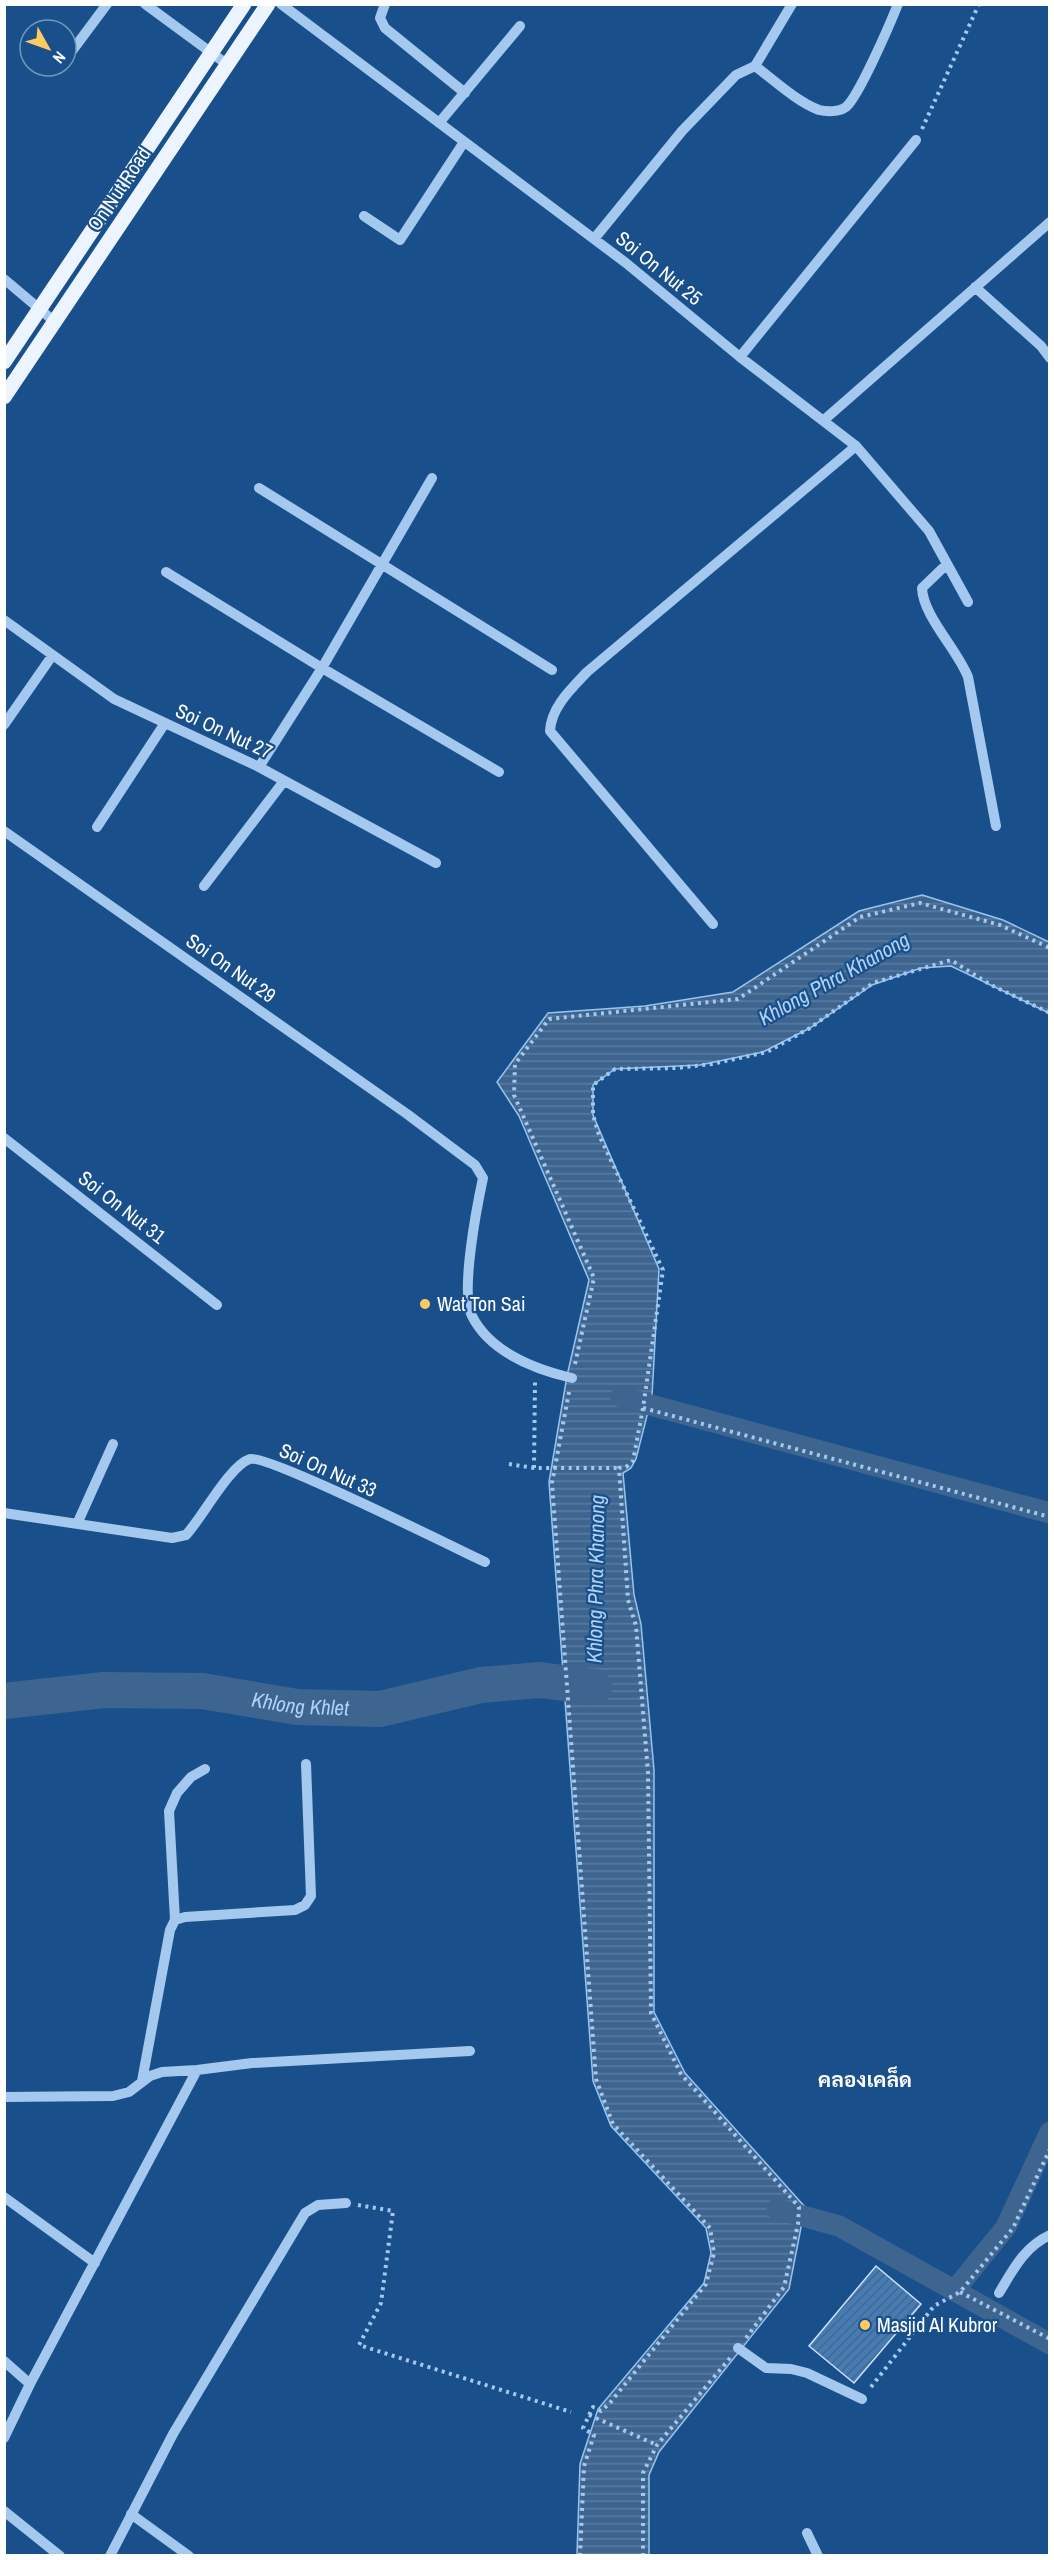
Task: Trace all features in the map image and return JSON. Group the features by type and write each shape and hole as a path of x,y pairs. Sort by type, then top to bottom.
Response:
{"main road":[{"name":"On Nut Road","path":"4,362 244,4"},
{"name":"On Nut Road","path":"5,395 268,4"}],"street":[{"path":"78,43 107,4"},
{"path":"145,4 228,65"},
{"name":"Soi On Nut 25","path":"281,4 594,239 740,357 856,446 929,531 968,602"},
{"path":"385,4 380,18 385,28 465,93"},
{"path":"594,239 682,131 736,75 755,66 792,4"},
{"path":"755,66 805,103 821,111 833,111 845,107 856,92 898,4"},
{"path":"439,123 520,26"},
{"path":"740,357 916,141"},
{"path":"364,216 400,240 464,142"},
{"path":"824,420 1050,222"},
{"path":"4,279 55,322"},
{"path":"975,287 1041,346 1050,358"},
{"path":"713,924 550,730 552,718 562,700 587,672 856,446"},
{"path":"259,767 322,668 432,478"},
{"path":"259,488 552,670"},
{"path":"947,564 922,588 922,600 962,663 968,677 996,826"},
{"path":"166,572 322,668 499,772"},
{"name":"Soi On Nut 27","path":"4,620 114,699 259,767 436,863"},
{"path":"4,725 52,656"},
{"path":"98,827 165,723"},
{"path":"204,886 284,781"},
{"name":"Soi On Nut 29","path":"4,831 436,1135 475,1165 483,1178 475,1221 470,1276 471,1314 486,1336 521,1362 535,1366"},
{"name":"Soi On Nut 31","path":"4,1138 217,1305"},
{"path":"535,1366 569,1377"},
{"path":"77,1524 113,1444"},
{"name":"Soi On Nut 33","path":"4,1513 172,1538 186,1535 236,1467 251,1458 267,1461 302,1476 484,1562"},
{"path":"175,1920 185,1917 295,1910 305,1905 311,1896 306,1764"},
{"path":"142,2081 170,1930 175,1920 170,1811 177,1793 191,1777 205,1769"},
{"path":"4,2097 113,2096 129,2092 142,2081 162,2072 252,2063 470,2051"},
{"path":"4,2438 30,2384 197,2070"},
{"path":"4,2197 95,2263"},
{"path":"110,2556 173,2434 305,2213 318,2205 346,2203"},
{"path":"999,2293 1022,2256 1036,2241 1050,2235"},
{"path":"738,2348 766,2368 791,2369 807,2373 862,2399"},
{"path":"4,2361 30,2384"},
{"path":"4,2511 60,2556"},
{"path":"132,2514 189,2556"},
{"path":"807,2533 818,2556"}],"path":[{"path":"916,141 979,4"},
{"path":"580,2556 584,2466 594,2435 583,2428 593,2407 602,2411 609,2404 706,2284 714,2253 710,2228 613,2124 596,2079 553,1495 554,1467 569,1377 594,1278 514,1095 515,1064 549,1019 738,999 860,917 920,903 1000,925 1050,948"},
{"path":"509,1464 534,1468 619,1468 630,1465 633,1461 643,1408 663,1266 599,1135 593,1115 593,1085 615,1069 677,1068 712,1064 767,1052 810,1028 873,983 951,960 991,985 1050,1013"},
{"path":"534,1468 535,1366"},
{"path":"643,1408 1050,1517"},
{"path":"619,1468 628,1600 636,1626 648,1773 651,2013 681,2074 799,2207 798,2224 784,2287 738,2348 657,2445 643,2473 643,2556"},
{"path":"862,2399 934,2306 960,2292 1013,2228 1050,2149"},
{"path":"346,2203 393,2211 381,2303 358,2345 571,2412"},
{"path":"960,2292 1050,2339"},
{"path":"589,2415 657,2445"}],"water":[{"name":"Khlong Phra Khanong","path":"922,895 1003,920 1049,942 1049,1013 951,966 921,968 872,985 810,1028 763,1052 700,1065 615,1069 593,1085 593,1115 659,1269 652,1396 636,1459 631,1468 623,1473 634,1595 641,1624 654,1770 654,2012 685,2073 805,2207 789,2289 659,2452 649,2475 649,2555 577,2555 580,2464 598,2409 704,2283 711,2253 706,2228 611,2126 593,2081 549,1482 567,1376 589,1280 519,1116 497,1082 548,1013 645,1006 733,992 859,911"}],"building":[{"name":"Masjid Al Kubror","path":"876,2266 921,2304 854,2383 809,2346"}],"waterway":[{"path":"621,1397 1050,1513"},
{"name":"Khlong Khlet","path":"4,1701 104,1690 202,1691 297,1707 380,1709 481,1685 540,1680 594,1687"},
{"path":"954,2291 1006,2227 1050,2132"},
{"path":"777,2209 839,2226 1050,2344"}],"place":[{"name":"Wat Ton Sai","path":"425,1304"},
{"name":"Masjid Al Kubror","path":"865,2325"}],"district":[{"name":"คลองเคล็ด","path":"865,2080"}]}
